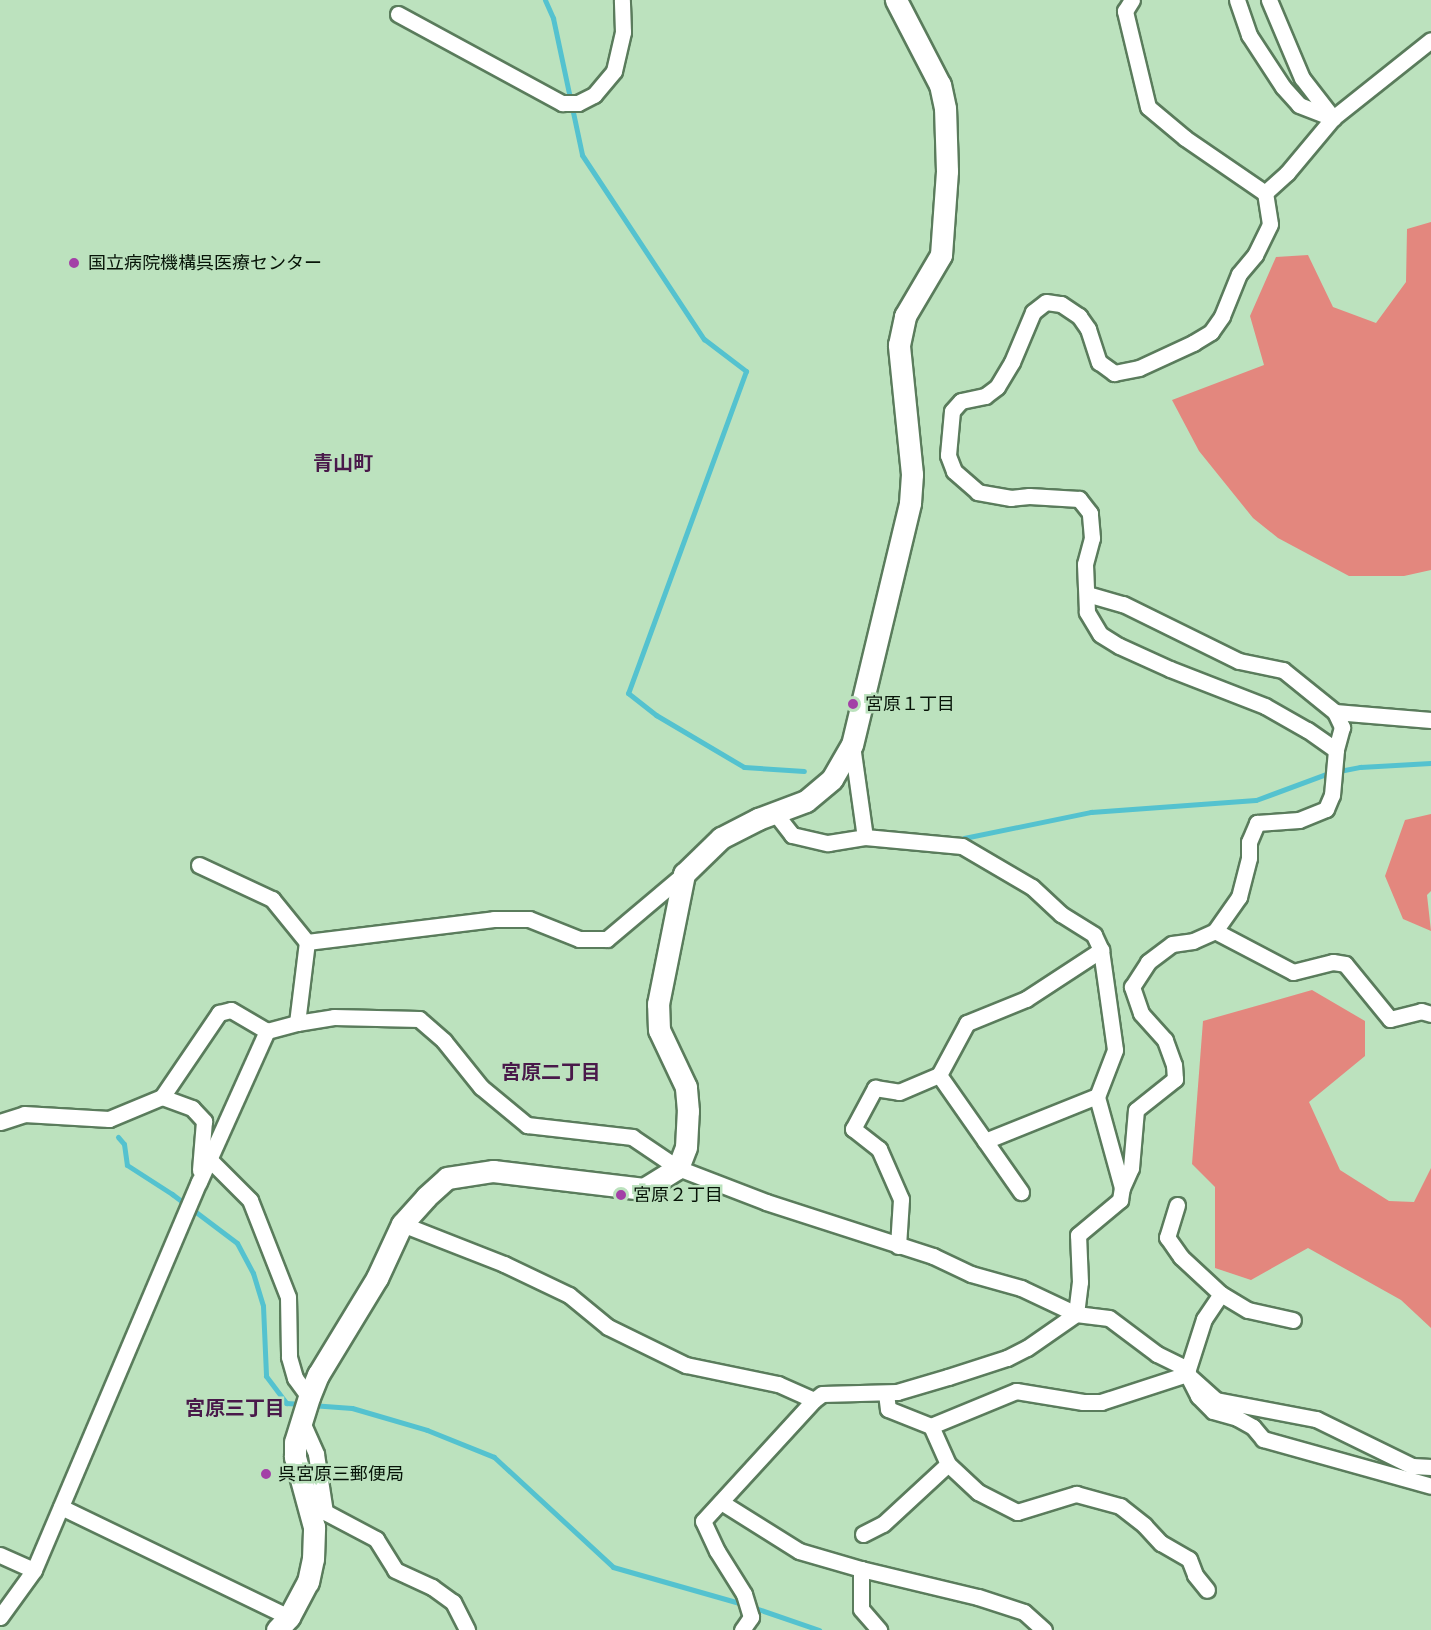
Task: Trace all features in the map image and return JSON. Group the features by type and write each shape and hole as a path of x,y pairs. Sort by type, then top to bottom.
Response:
{"street":[{"path":"398,15 572,103 594,95 614,71 623,32 622,0"},
{"path":"307,942 494,919 529,919 579,939 607,939 684,874 721,838 806,801 832,779 852,745 910,503 912,474 899,345 905,316 941,255 946,181 945,108 940,85 896,0"},
{"path":"1132,0 1125,10 1148,107 1185,138 1265,193 1270,224 1255,255 1239,274 1222,316 1211,332 1147,364 1114,373 1099,362 1088,329 1079,315 1061,304 1046,302 1033,312 1012,362 997,387 985,396 961,401 952,411 948,455 954,471 978,492 1011,498 1029,496 1078,500 1090,513 1092,538 1085,564 1087,612 1101,634 1119,646 1265,706 1308,730 1336,750"},
{"path":"1237,0 1249,35 1283,87 1299,105 1333,118"},
{"path":"1269,0 1302,78 1333,118"},
{"path":"1265,193 1287,173 1333,118 1431,40"},
{"path":"741,1630 751,1617 744,1594 717,1551 704,1521 822,1394 897,1392 1007,1358 1027,1348 1076,1314 1080,1282 1078,1235 1104,1216 1120,1200 1122,1188 1131,1168 1136,1110 1175,1078 1174,1065 1165,1040 1140,1013 1132,987 1148,962 1172,944 1193,941 1215,931 1239,897 1249,858 1249,842 1257,823 1299,820 1326,809 1332,795 1336,750 1342,727 1335,712 1283,670 1239,661 1123,604 1087,594"},
{"path":"1335,712 1431,720"},
{"path":"852,745 865,837"},
{"path":"775,813 792,835 828,843 865,837 962,846 1032,887 1061,914 1094,935 1101,950 1115,1050 1097,1096 1122,1188"},
{"path":"199,865 272,899 307,942 297,1023"},
{"path":"61,1507 283,1623 308,1582 313,1559 314,1527 295,1457 295,1442 318,1375 377,1278 402,1224 447,1178 493,1171 644,1189 678,1168 686,1147 688,1111 686,1087 659,1030 658,1004 684,874"},
{"path":"1215,931 1293,972 1333,962 1345,964 1390,1019 1421,1011 1431,1014"},
{"path":"898,1246 901,1199 879,1149 853,1129 875,1088 899,1092 939,1075 967,1023 1026,999 1101,950"},
{"path":"0,1122 24,1114 109,1119 162,1097 219,1013 231,1010 267,1031 334,1017 419,1019 444,1041 481,1087 526,1125 632,1137 678,1168 766,1202 933,1256 971,1274 1021,1288 1076,1314 1109,1318 1157,1354 1187,1371 1216,1400 1316,1419 1412,1466 1431,1467"},
{"path":"0,1617 34,1570 199,1182 267,1031"},
{"path":"939,1075 1021,1192"},
{"path":"985,1141 1097,1096"},
{"path":"162,1097 192,1108 204,1120 199,1182"},
{"path":"209,1159 250,1200 288,1297 290,1357 295,1378 309,1397"},
{"path":"1177,1205 1167,1237 1181,1257 1221,1294 1248,1311 1293,1320"},
{"path":"402,1224 504,1264 568,1295 608,1327 686,1365 778,1384 814,1400"},
{"path":"1221,1294 1204,1319 1187,1371 1198,1396 1213,1411 1236,1418 1253,1427 1263,1439 1431,1486"},
{"path":"886,1393 888,1410 931,1426 1016,1391 1083,1402 1101,1402 1187,1371"},
{"path":"302,1422 316,1454 325,1512 376,1539 395,1569 432,1587 453,1602 467,1630"},
{"path":"931,1426 948,1464 978,1492 1017,1512 1076,1494 1120,1506 1144,1525 1161,1544 1189,1559 1195,1575 1207,1590"},
{"path":"863,1534 883,1524 948,1464"},
{"path":"721,1502 799,1551 861,1569 943,1587 1024,1612 1044,1630"},
{"path":"0,1555 34,1570"},
{"path":"861,1569 861,1610 879,1630"}],"shaded area":[{"path":"1431,222 1431,570 1404,576 1349,576 1278,538 1253,518 1199,451 1172,400 1264,365 1250,316 1276,257 1308,255 1333,307 1376,323 1406,282 1407,229"},
{"path":"1431,814 1431,891 1427,895 1431,931 1403,919 1385,876 1405,820"},
{"path":"1312,990 1365,1021 1365,1056 1309,1102 1340,1170 1389,1201 1414,1202 1431,1168 1431,1328 1401,1300 1308,1248 1251,1280 1215,1268 1215,1187 1192,1164 1203,1021"}],"waterway":[{"path":"545,0 553,18 582,155 704,339 746,371 628,693 656,715 744,767 804,771"},
{"path":"964,838 1091,812 1256,800 1329,773 1360,767 1431,763"},
{"path":"118,1137 124,1144 127,1165 172,1194 237,1243 253,1273 263,1306 266,1376 286,1403 302,1404"},
{"path":"311,1405 352,1408 427,1430 494,1457 613,1567 743,1604"},
{"path":"752,1607 819,1630"}],"place":[{"name":"国立病院機構呉医療センター","path":"74,263"},
{"name":"宮原１丁目","path":"853,704"},
{"name":"宮原２丁目","path":"621,1195"},
{"name":"呉宮原三郵便局","path":"266,1474"}],"district":[{"name":"青山町","path":"343,463"},
{"name":"宮原二丁目","path":"551,1072"},
{"name":"宮原三丁目","path":"235,1408"}]}
